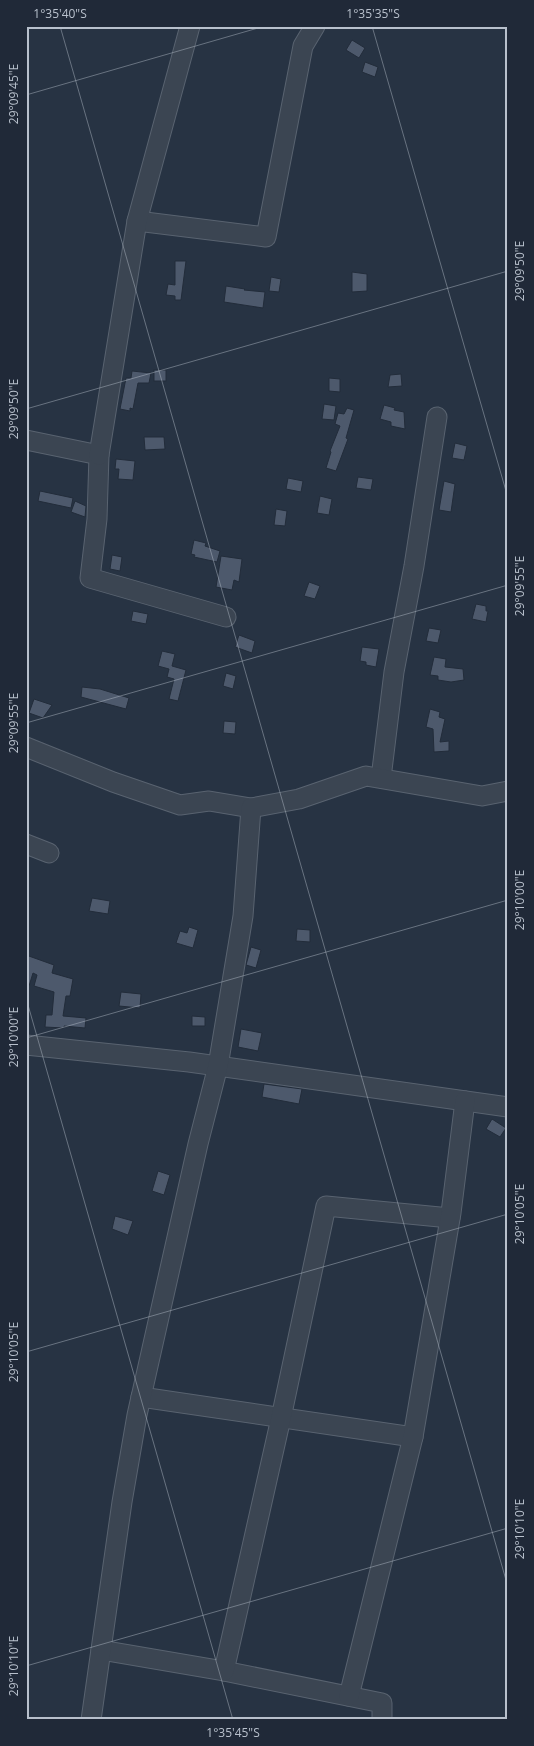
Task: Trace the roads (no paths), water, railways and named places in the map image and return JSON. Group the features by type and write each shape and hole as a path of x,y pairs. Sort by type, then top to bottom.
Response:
{"street":[{"path":"190,26 137,221 99,455 97,519 90,578 226,617"},
{"path":"137,221 266,237 303,46 316,26"},
{"path":"381,778 394,672 414,566 437,417"},
{"path":"26,440 99,455"},
{"path":"26,747 113,782 180,804 209,801 251,808 299,799 366,776 482,796 508,792"},
{"path":"91,1720 122,1502 141,1397 198,1144 218,1066 243,916 251,808"},
{"path":"26,844 49,853"},
{"path":"26,1045 218,1066 508,1107"},
{"path":"349,1696 413,1437 450,1218 465,1101"},
{"path":"224,1670 281,1418 326,1206 450,1218"},
{"path":"141,1397 413,1437"},
{"path":"101,1650 224,1670 382,1703 382,1720"}]}
